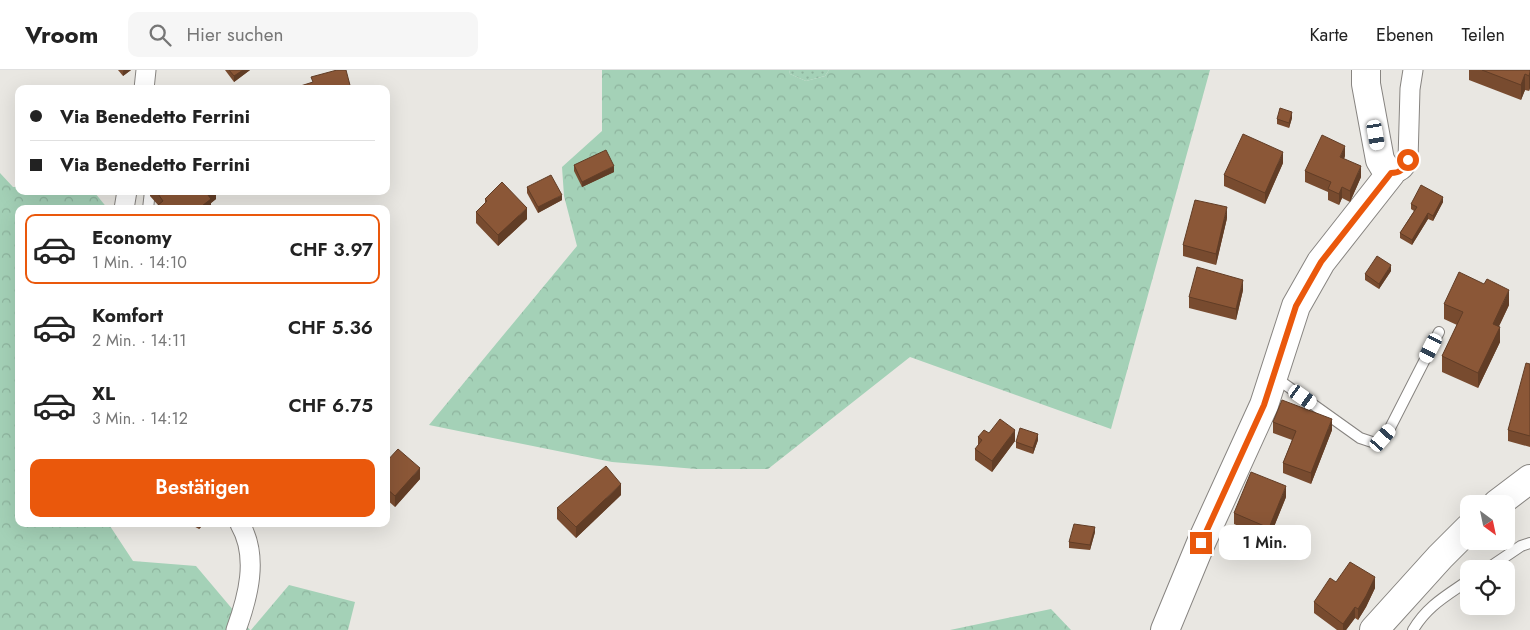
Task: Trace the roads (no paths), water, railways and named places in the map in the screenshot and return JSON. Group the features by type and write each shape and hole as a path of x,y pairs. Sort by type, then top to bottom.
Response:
{"street":[{"path":"1366,70 1366,84 1380,160 1386,170 1391,173"},
{"path":"1165,630 1201,543 1264,405 1296,306 1321,262 1391,173 1402,170 1406,166 1408,160 1410,89 1413,70"},
{"path":"1509,495 1530,479"},
{"path":"236,630 249,589 250,572 247,543 241,527"},
{"path":"1374,630 1460,537"}],"lane":[{"path":"1274,377 1360,438 1378,442 1389,430 1439,332"},
{"path":"1500,560 1521,546 1530,543"},
{"path":"1413,630 1433,604 1460,586"}]}
